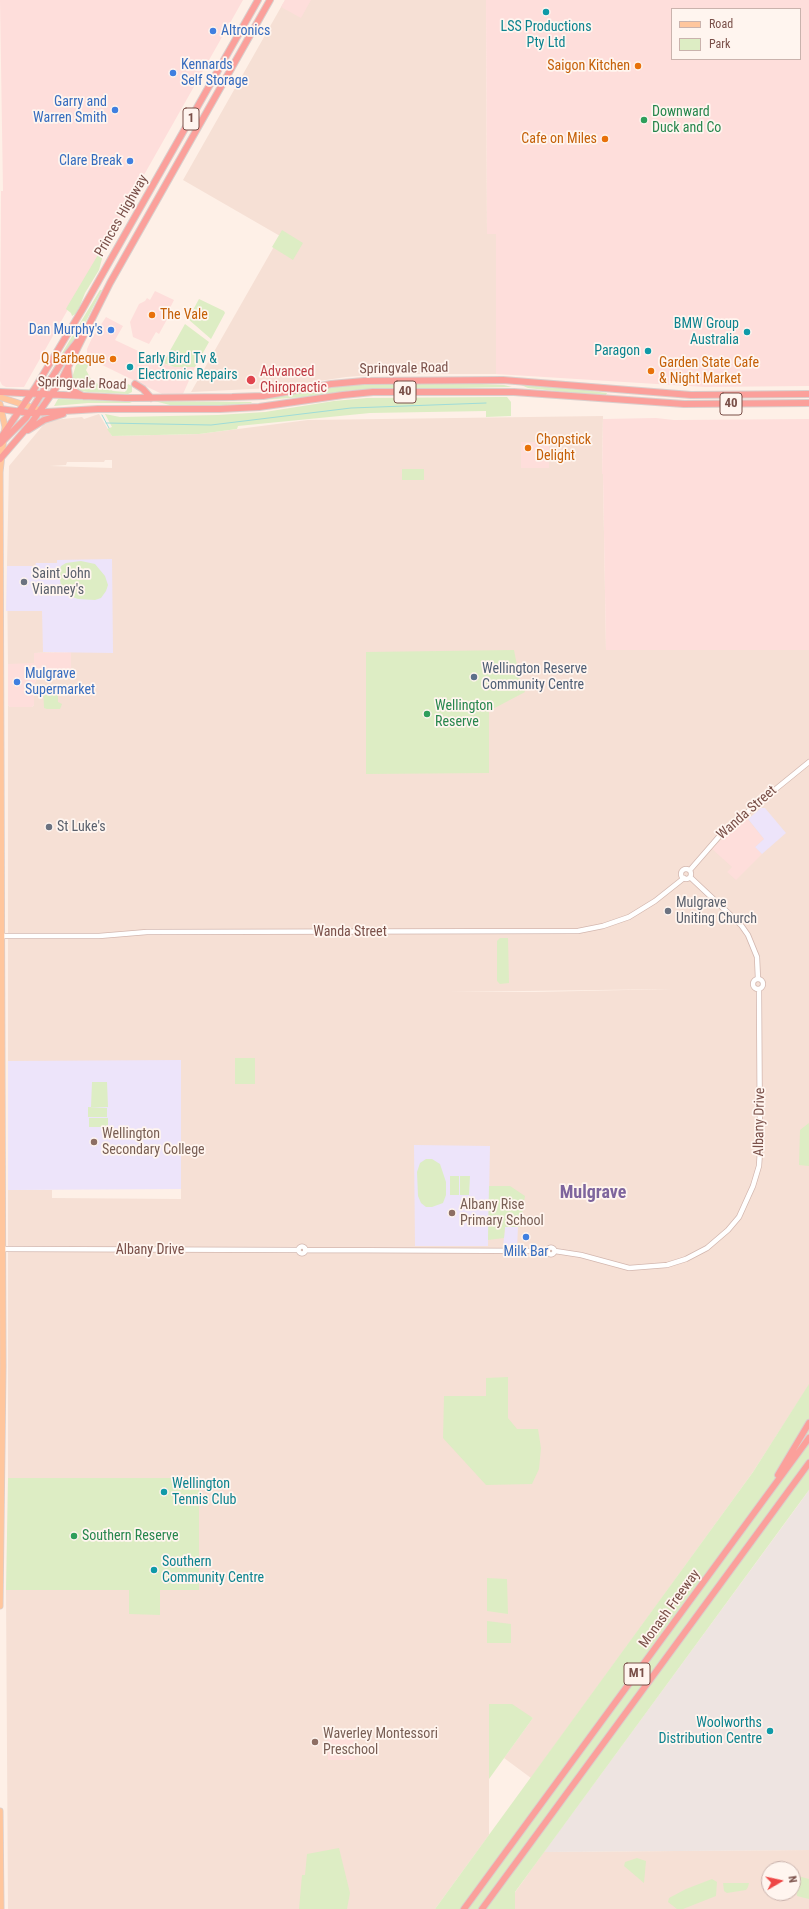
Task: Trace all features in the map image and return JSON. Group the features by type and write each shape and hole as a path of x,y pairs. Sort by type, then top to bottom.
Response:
{"highway":[{"name":"Princes Highway","path":"1,441 4,432 31,394 116,251 258,0"},
{"name":"Princes Highway","path":"1,458 42,412 68,369 83,335 125,256 270,0"},
{"path":"116,251 125,256"},
{"name":"Princes Highway","path":"1,441 30,413 69,352 83,335"},
{"path":"68,369 70,387 85,397"},
{"name":"Springvale Road","path":"0,392 85,397 151,398 258,396 331,384 376,381 508,380 690,395 809,394"},
{"path":"135,384 143,389 151,398"},
{"path":"613,388 613,400"},
{"path":"620,389 620,401"},
{"name":"Springvale Road","path":"0,408 30,413 98,409 238,408 280,404 343,394 373,392 514,392 620,401 684,404 809,403"},
{"path":"23,433 43,421 72,411"},
{"path":"763,1501 809,1423"},
{"name":"Monash Freeway","path":"464,1909 809,1438"},
{"name":"Monash Freeway","path":"482,1909 809,1464"}],"main road":[{"path":"0,397 24,404 30,413"},
{"path":"0,408 5,422 4,432"},
{"path":"0,1606 3,1249 1,441"},
{"path":"0,451 1,458"},
{"path":"0,1811 1,1909"}],"street":[{"name":"Wanda Street","path":"690,870 723,832 809,762"},
{"path":"683,870 690,870 690,877 684,878 682,873 683,870"},
{"name":"Albany Drive","path":"3,1249 298,1250 301,1254 305,1250 548,1251 551,1247 555,1251 581,1255 629,1268 667,1265 686,1259 707,1248 728,1230 738,1217 748,1200 759,1166 759,990 763,983 758,979 757,957 748,935 741,925 690,877"},
{"name":"Wanda Street","path":"2,936 96,936 152,932 572,932 603,926 629,917 655,902 684,878"}],"shaded area":[{"path":"0,0 243,0 24,387 6,387 2,385 0,381 1,191 3,191"},
{"path":"285,0 486,0 487,234 496,234 496,374 383,374 346,377 272,388 191,392 280,236 183,180"},
{"path":"285,0 311,0 301,18 281,7"},
{"path":"486,0 809,0 809,386 705,387 496,374 496,234 487,234"},
{"path":"155,291 174,300 169,310 171,312 159,334 156,332 149,344 133,337 130,322 139,304 147,298 150,300"},
{"path":"106,317 123,326 115,340 170,366 195,367 183,394 164,395 98,363 87,354 87,349 92,338"},
{"path":"99,414 112,436 199,434 308,420 603,416 602,474 606,650 809,650 809,1385 753,1472 531,1778 504,1758 533,1718 489,1704 489,1835 435,1909 8,1909 6,1590 199,1590 199,1478 8,1478 8,1190 52,1190 52,1198 181,1199 180,1061 8,1061 8,705 10,707 32,707 34,705 34,685 38,675 71,675 71,652 34,653 34,664 8,664 7,566 9,466 45,423 53,420 82,417 84,419","holes":["105,460 112,460 112,468 50,466 66,465 67,462 104,462","671,989 536,992 450,992"]},
{"path":"656,418 674,420 809,419 809,650 606,650 602,474 603,419"},
{"path":"521,442 549,442 549,468 521,468"},
{"path":"112,559 113,653 43,652 42,611 6,611 7,566 35,566 36,563 57,563 57,560"},
{"path":"71,652 71,675 38,675 34,685 34,705 32,707 10,707 8,705 8,664 34,663 34,653"},
{"path":"761,808 765,808 786,833 762,854 755,847 764,839 748,819"},
{"path":"745,816 764,839 755,847 762,854 736,880 727,872 732,867 712,849"},
{"name":"Wellington Secondary College","path":"181,1060 181,1189 8,1190 8,1061"},
{"name":"Albany Rise Primary School","path":"414,1145 490,1146 488,1246 415,1246"},
{"path":"505,1227 518,1227 517,1248 503,1248"},
{"path":"809,1490 809,1850 544,1852 799,1504"},
{"path":"328,1733 350,1733 354,1735 355,1760 328,1760"},
{"path":"809,1850 809,1909 503,1909 544,1852"}],"green space":[{"path":"282,230 303,243 293,260 272,247"},
{"path":"102,248 103,255 99,270 85,293 77,313 72,316 66,309"},
{"path":"100,290 102,290 85,323 55,368 53,368"},
{"path":"199,299 224,311 225,313 211,339 188,319"},
{"path":"185,324 209,342 195,367 175,367 163,363"},
{"path":"82,360 89,364 86,370 92,381 113,391 125,392 128,384 132,386 132,392 128,394 79,391 73,387 71,378 76,365"},
{"path":"362,383 459,383 504,385 512,387 354,390 304,397 261,400 324,388"},
{"path":"521,383 607,393 606,395 602,396 528,388 521,385"},
{"path":"507,397 511,402 511,416 486,417 486,411 370,413 238,426 237,429 199,434 112,436 107,429 112,427 105,414 120,417 218,415 265,412 334,401 367,398"},
{"path":"58,399 127,401 132,403 88,403 54,406"},
{"path":"154,401 252,403 200,407 170,405"},
{"path":"402,469 424,469 424,480 402,480"},
{"path":"81,561 95,564 105,576 108,585 101,598 95,600 78,599 70,596 61,586 59,573 61,566 66,563"},
{"name":"Wellington Reserve","path":"514,650 520,681 525,692 489,711 489,773 366,774 366,652"},
{"path":"47,685 47,688 57,688 57,685 61,686 62,688 58,688 58,702 62,704 60,709 44,708 43,687"},
{"path":"500,938 508,938 509,983 500,984 497,981 497,941"},
{"path":"235,1058 255,1058 255,1084 235,1084"},
{"path":"92,1082 107,1082 108,1107 91,1107"},
{"path":"88,1107 107,1108 107,1117 88,1117"},
{"path":"89,1118 108,1118 108,1127 89,1127"},
{"path":"809,1123 809,1166 799,1165 800,1130"},
{"path":"426,1159 432,1159 440,1164 446,1182 446,1195 443,1203 432,1207 426,1207 421,1203 418,1196 417,1172 420,1163"},
{"path":"450,1176 459,1176 459,1195 450,1195"},
{"path":"460,1176 470,1176 469,1195 460,1195"},
{"path":"489,1186 510,1186 525,1196 520,1227 505,1227 504,1238 488,1240"},
{"path":"508,1377 508,1418 517,1429 538,1429 541,1448 539,1469 532,1484 486,1485 443,1438 444,1396 486,1396 486,1378"},
{"path":"809,1384 809,1490 515,1892 515,1909 435,1909 753,1472"},
{"name":"Southern Reserve","path":"8,1478 199,1478 199,1590 160,1590 160,1615 129,1614 129,1590 6,1590"},
{"path":"487,1578 507,1579 508,1614 487,1611"},
{"path":"487,1621 511,1624 511,1643 487,1643"},
{"path":"489,1704 512,1704 533,1718 489,1779"},
{"path":"339,1848 350,1893 347,1909 299,1909 302,1875 305,1875 307,1854"},
{"path":"637,1858 646,1861 644,1883 624,1866 625,1862"},
{"path":"801,1877 809,1879 809,1899 801,1897"},
{"path":"712,1879 717,1882 716,1896 683,1909 677,1909 668,1902 669,1898 686,1889"},
{"path":"723,1883 749,1883 746,1890 727,1893 724,1891"}],"waterway":[{"path":"106,423 211,425 351,408 486,403"},
{"path":"102,415 109,428"}],"place":[{"name":"LSS Productions Pty Ltd","path":"546,12"},
{"name":"Altronics","path":"213,31"},
{"name":"Saigon Kitchen","path":"638,66"},
{"name":"Kennards Self Storage","path":"173,73"},
{"name":"Garry and Warren Smith","path":"115,110"},
{"name":"Downward Duck and Co","path":"644,120"},
{"name":"Cafe on Miles","path":"605,139"},
{"name":"Clare Break","path":"130,161"},
{"name":"The Vale","path":"152,315"},
{"name":"Dan Murphy's","path":"111,330"},
{"name":"BMW Group Australia","path":"747,332"},
{"name":"Paragon","path":"648,351"},
{"name":"Q Barbeque","path":"113,359"},
{"name":"Early Bird Tv & Electronic Repairs","path":"130,367"},
{"name":"Garden State Cafe & Night Market","path":"651,371"},
{"name":"Advanced Chiropractic","path":"251,380"},
{"name":"Chopstick Delight","path":"528,448"},
{"name":"Saint John Vianney's","path":"24,582"},
{"name":"Wellington Reserve Community Centre","path":"474,677"},
{"name":"Mulgrave Supermarket","path":"17,682"},
{"name":"Wellington Reserve","path":"427,714"},
{"name":"St Luke's","path":"49,827"},
{"name":"Mulgrave Uniting Church","path":"668,911"},
{"name":"Wellington Secondary College","path":"94,1142"},
{"name":"Albany Rise Primary School","path":"452,1213"},
{"name":"Milk Bar","path":"526,1237"},
{"name":"Wellington Tennis Club","path":"164,1492"},
{"name":"Southern Reserve","path":"74,1536"},
{"name":"Southern Community Centre","path":"154,1570"},
{"name":"Woolworths Distribution Centre","path":"770,1731"},
{"name":"Waverley Montessori Preschool","path":"315,1742"}],"district":[{"name":"Mulgrave","path":"593,1193"}]}
